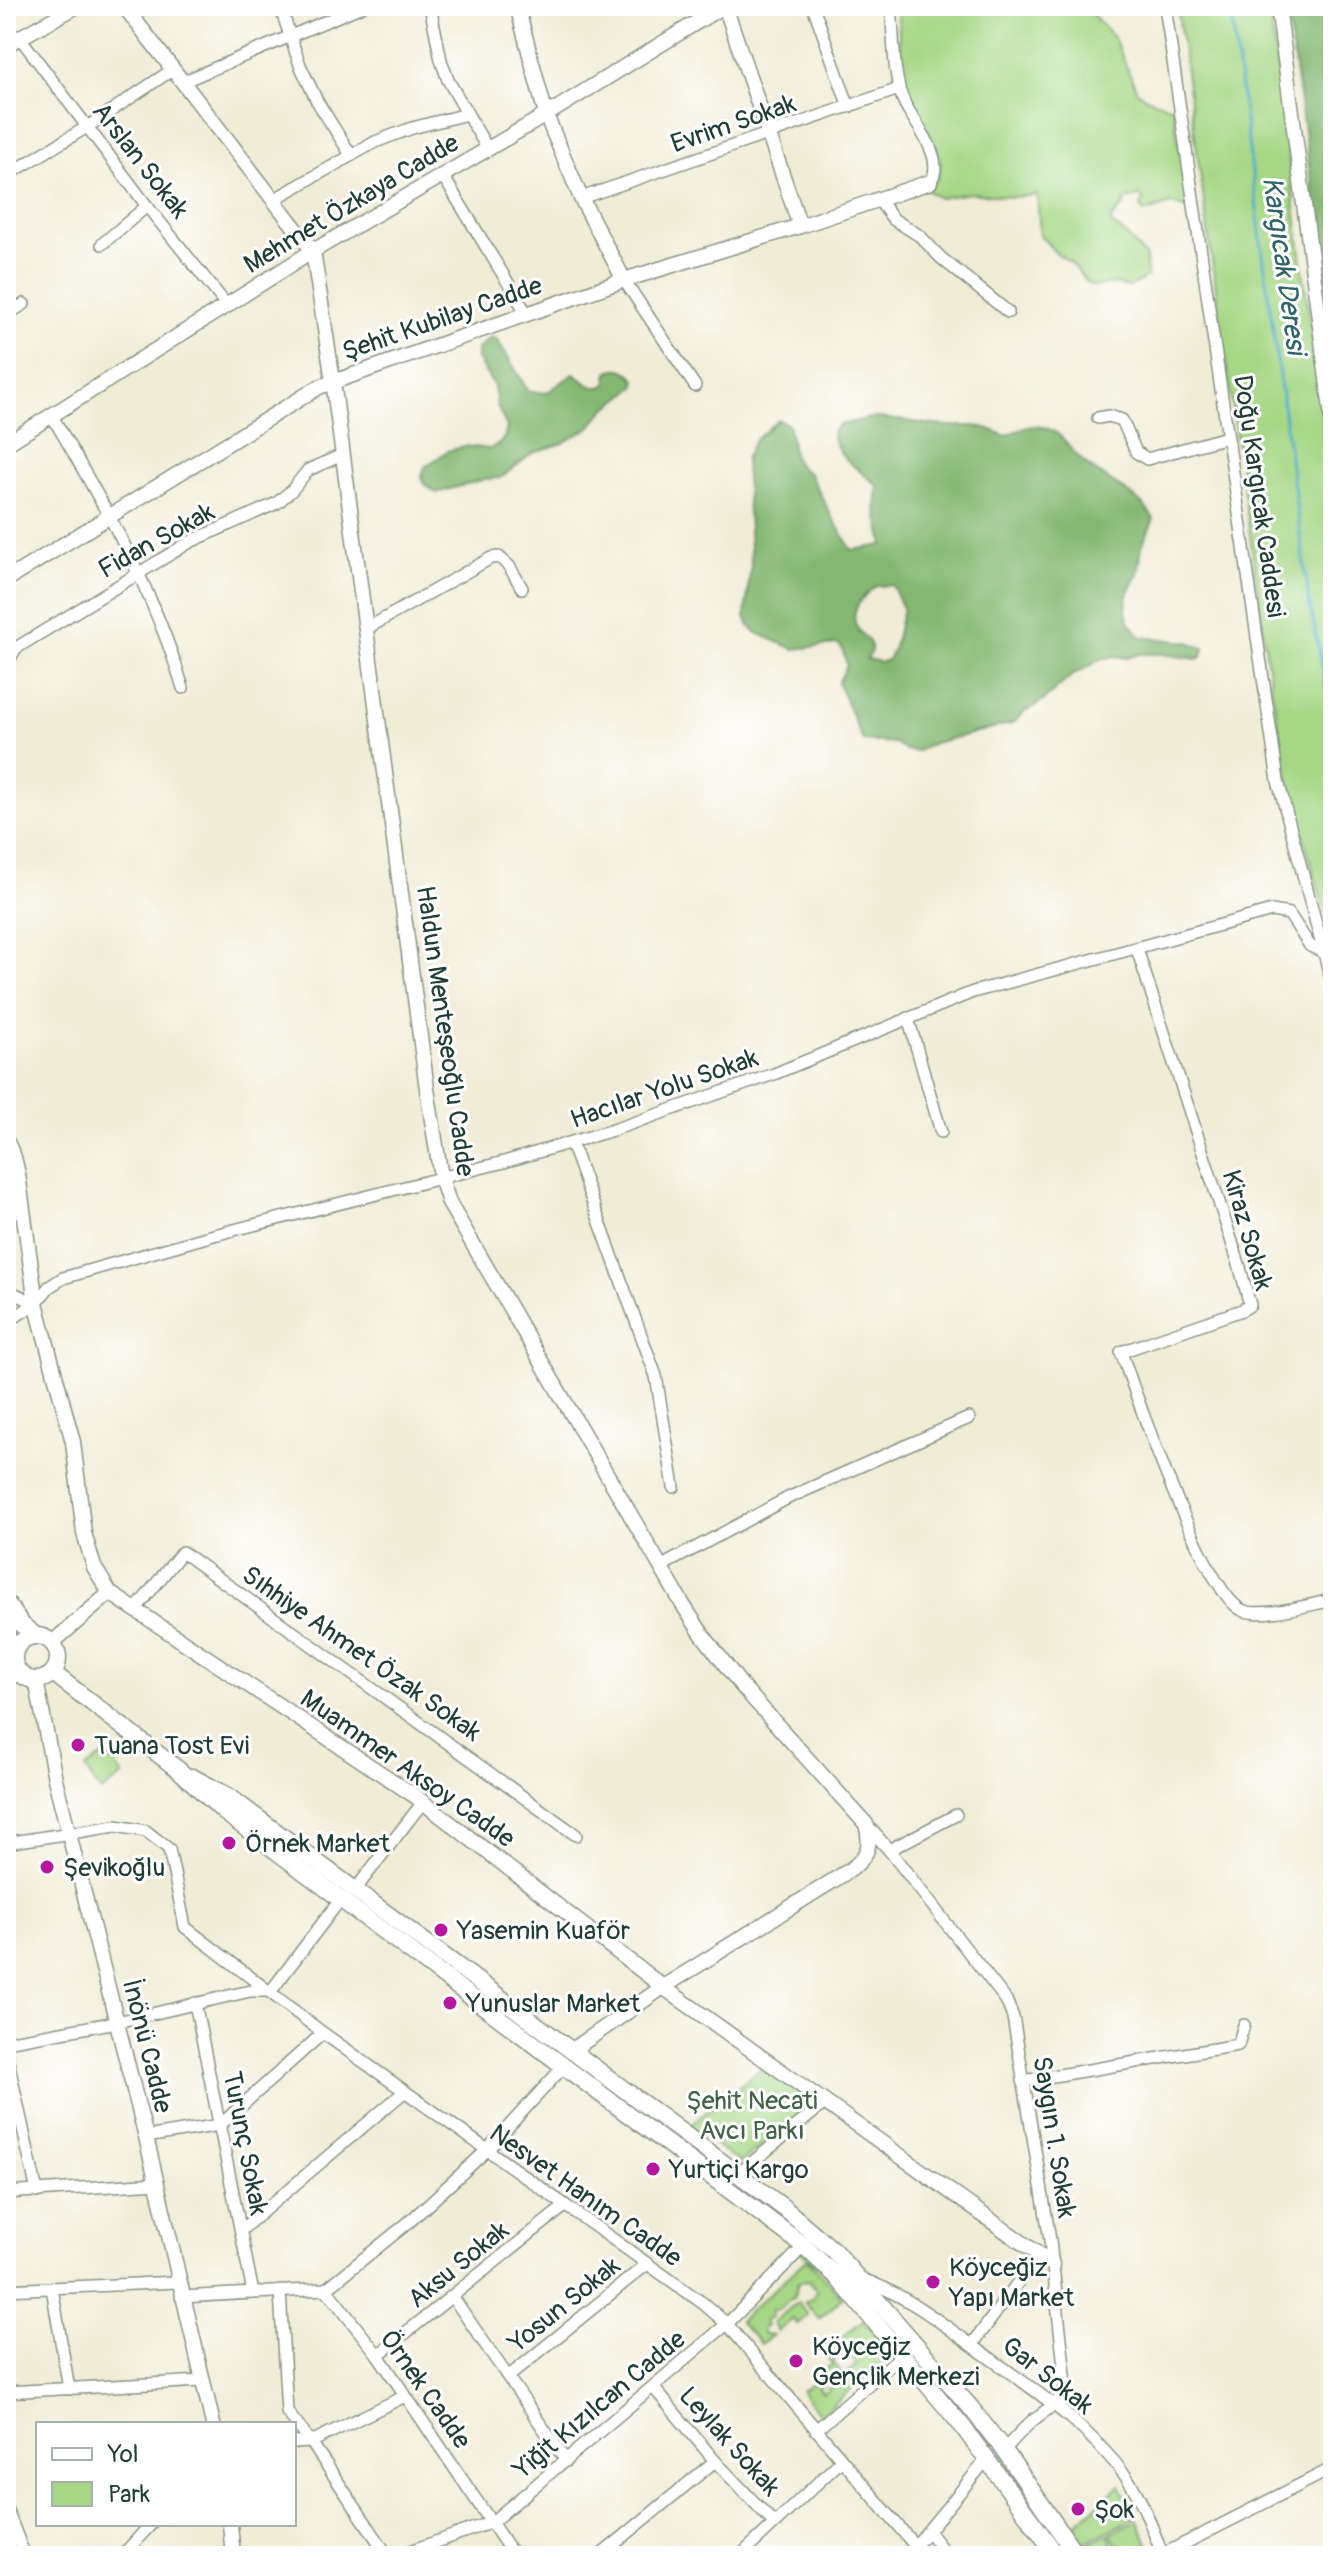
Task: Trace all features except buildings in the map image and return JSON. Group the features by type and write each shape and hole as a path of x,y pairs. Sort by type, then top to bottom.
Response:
{"main road":[{"path":"6,1602 22,1625 36,1636 53,1642 59,1661 53,1673 36,1680 12,1676 14,1653 6,1634"},
{"path":"14,1653 22,1641 36,1636"},
{"path":"53,1673 180,1771 224,1812 340,1900 738,2174 817,2235 971,2408 1077,2556"},
{"path":"180,1771 228,1796 355,1890 804,2246 836,2276 988,2458 1057,2556"}],"street":[{"path":"6,45 77,6"},
{"name":"Haldun Menteşeoğlu Cadde","path":"124,6 313,251 441,1177 455,1215 702,1634 741,1685 866,1824"},
{"path":"280,6 317,101 351,155"},
{"path":"6,176 177,76 290,37 362,6"},
{"path":"430,6 444,70 487,148"},
{"path":"517,6 546,115 581,198 624,280 695,386"},
{"path":"724,6 800,226"},
{"name":"Mehmet Özkaya Cadde","path":"6,444 313,251 546,115 724,6"},
{"path":"813,6 849,107"},
{"path":"891,6 899,89 934,161 935,175 930,182"},
{"name":"Doğu Kargıcak Caddesi","path":"1165,6 1278,781 1333,987"},
{"path":"1278,6 1333,425"},
{"name":"Arslan Sokak","path":"21,39 228,307"},
{"name":"Evrim Sokak","path":"581,198 899,89"},
{"path":"273,200 375,142 412,128 467,114"},
{"path":"443,176 527,314"},
{"name":"Şehit Kubilay Cadde","path":"6,580 307,394 333,381 624,280 930,182"},
{"path":"878,199 893,219 920,236 941,258 1008,312"},
{"path":"102,244 147,206"},
{"path":"6,315 24,304"},
{"path":"52,416 140,573 165,632 183,688"},
{"path":"1098,418 1109,416 1122,420 1136,452 1147,459 1227,437"},
{"name":"Fidan Sokak","path":"6,677 9,660 16,648 207,533 277,503 308,470 342,455"},
{"path":"366,629 491,558 505,560 522,588"},
{"name":"Hacılar Yolu Sokak","path":"6,1323 36,1303 49,1287 63,1278 210,1236 571,1143 648,1119 774,1074 1001,982 1278,911 1294,918 1310,946 1323,952"},
{"name":"Kiraz Sokak","path":"1137,949 1250,1305 1121,1352 1180,1507 1226,1597 1244,1611 1251,1612 1333,1600"},
{"path":"908,1018 941,1132"},
{"name":"Muammer Aksoy Cadde","path":"6,1140 18,1174 36,1303 73,1442 88,1552 99,1578 110,1593 423,1802 663,1987 1052,2264"},
{"path":"571,1143 656,1376 674,1487"},
{"path":"6,1290 36,1303"},
{"path":"660,1567 788,1498 969,1418"},
{"name":"Sıhhiye Ahmet Özak Sokak","path":"135,1610 182,1552 576,1835"},
{"path":"53,1642 110,1593"},
{"name":"İnönü Cadde","path":"36,1680 55,1779 146,2137 212,2422"},
{"path":"355,1890 423,1802"},
{"path":"866,1824 889,1850 956,1815"},
{"path":"6,2290 52,2288 253,2293 326,2289 409,2222 486,2151 568,2058 663,1987 861,1862 869,1850 866,1824"},
{"name":"Nesvet Hanım Cadde","path":"69,1832 116,1826 146,1831 169,1849 185,1927 404,2092 704,2304 727,2324 816,2430 912,2552"},
{"path":"6,1843 69,1832"},
{"name":"Saygın 1. Sokak","path":"889,1850 1006,2000 1013,2017 1066,2371 1063,2395 1056,2405"},
{"path":"6,2042 117,2022 250,1991 271,1991 340,1900"},
{"name":"Turunç Sokak","path":"195,2003 253,2293"},
{"path":"1023,2081 1238,2045 1244,2025"},
{"path":"146,2137 220,2125 323,2033"},
{"path":"6,2052 37,2192"},
{"path":"241,2230 404,2092"},
{"path":"738,2174 826,2102"},
{"path":"6,2193 157,2183"},
{"name":"Aksu Sokak","path":"378,2355 565,2206"},
{"name":"Yiğit Kızılcan Cadde","path":"396,2556 492,2522 727,2324 804,2246"},
{"path":"972,2345 1038,2255"},
{"name":"Yosun Sokak","path":"508,2377 647,2264"},
{"name":"Gar Sokak","path":"858,2278 903,2296 1056,2405 1099,2445 1128,2480 1144,2509 1162,2556"},
{"path":"52,2288 69,2389"},
{"name":"Örnek Cadde","path":"326,2289 378,2355 514,2556"},
{"path":"280,2291 287,2412 295,2422"},
{"path":"452,2296 566,2461"},
{"path":"816,2430 902,2355"},
{"path":"6,2392 202,2381"},
{"name":"Leylak Sokak","path":"653,2387 715,2461 774,2523"},
{"path":"296,2443 311,2442 405,2396"},
{"path":"1004,2450 1034,2419 1056,2405"},
{"path":"296,2423 388,2556"},
{"path":"912,2552 988,2458"},
{"path":"600,2556 715,2461"},
{"path":"740,2556 841,2461"},
{"path":"1162,2556 1333,2468"},
{"path":"6,2508 25,2556"},
{"path":"122,2556 149,2526"},
{"path":"230,2526 233,2556"},
{"path":"929,2532 947,2556"}],"green space":[{"path":"897,6 1088,6 1114,38 1137,91 1144,97 1173,108 1189,209 1171,204 1144,213 1140,195 1124,201 1125,204 1111,219 1112,224 1146,257 1147,277 1129,287 1114,284 1093,286 1087,283 1071,263 1054,251 1040,235 1037,195 1012,197 970,193 939,198 925,189 937,180 941,168 934,141 903,87"},
{"path":"1177,6 1269,6 1333,502 1333,940 1289,786 1269,674"},
{"path":"1286,6 1333,6 1333,330"},
{"path":"489,338 500,344 528,391 546,393 574,374 589,385 601,387 606,385 608,373 620,369 636,380 635,387 603,411 590,427 563,443 533,453 500,478 485,479 436,493 423,483 425,467 448,451 465,446 490,449 505,436 507,427 497,406 494,386 477,359 477,350"},
{"path":"872,418 980,427 1005,436 1030,427 1053,431 1087,465 1140,502 1154,519 1142,545 1138,574 1127,600 1129,621 1141,637 1189,642 1204,648 1202,656 1197,659 1139,654 1102,659 1070,677 1013,723 934,743 917,751 905,750 895,743 863,741 838,683 847,665 842,648 838,644 794,649 757,633 745,617 751,565 745,459 754,441 778,420 788,424 797,464 809,473 852,550 884,545 876,508 878,486 839,450 832,433 839,425","holes":["892,585 903,608 888,660 867,659 870,644 859,631 854,618 861,600 876,586"]},
{"path":"107,1753 123,1776 101,1792 85,1769"},
{"path":"582,2066 784,2215 822,2247 992,2441 988,2443 876,2314 579,2069"},
{"name":"Şehit Necati Avcı Parkı","path":"763,2067 815,2104 740,2163 689,2126"},
{"path":"807,2259 842,2298 819,2319 804,2302 817,2291 808,2281 798,2282 794,2297 778,2310 771,2310 772,2316 764,2322 766,2326 762,2329 764,2334 773,2335 761,2344 739,2321"},
{"path":"798,2302 808,2315 797,2324 793,2319 778,2331 772,2323"},
{"path":"863,2320 892,2355 820,2415 801,2391 814,2382 823,2393 839,2380 842,2384 847,2381 844,2375 857,2365 847,2352 850,2349 839,2340"},
{"path":"834,2345 841,2354 832,2361 841,2372 822,2386 816,2377 832,2364 824,2353"},
{"path":"1120,2485 1136,2517 1080,2545 1070,2529"},
{"path":"1138,2520 1153,2556 1122,2556 1125,2547 1116,2543 1111,2533"},
{"path":"1109,2534 1114,2556 1088,2556 1082,2547"}],"waterway":[{"name":"Kargıcak Deresi","path":"1230,6 1309,601 1333,719"}],"place":[{"name":"Tuana Tost Evi","path":"78,1745"},
{"name":"Örnek Market","path":"229,1843"},
{"name":"Şevikoğlu","path":"47,1867"},
{"name":"Yasemin Kuaför","path":"441,1930"},
{"name":"Yunuslar Market","path":"450,2003"},
{"name":"Yurtiçi Kargo","path":"653,2169"},
{"name":"Köyceğiz Yapı Market","path":"933,2282"},
{"name":"Köyceğiz Gençlik Merkezi","path":"796,2361"},
{"name":"Şok","path":"1078,2509"}]}
